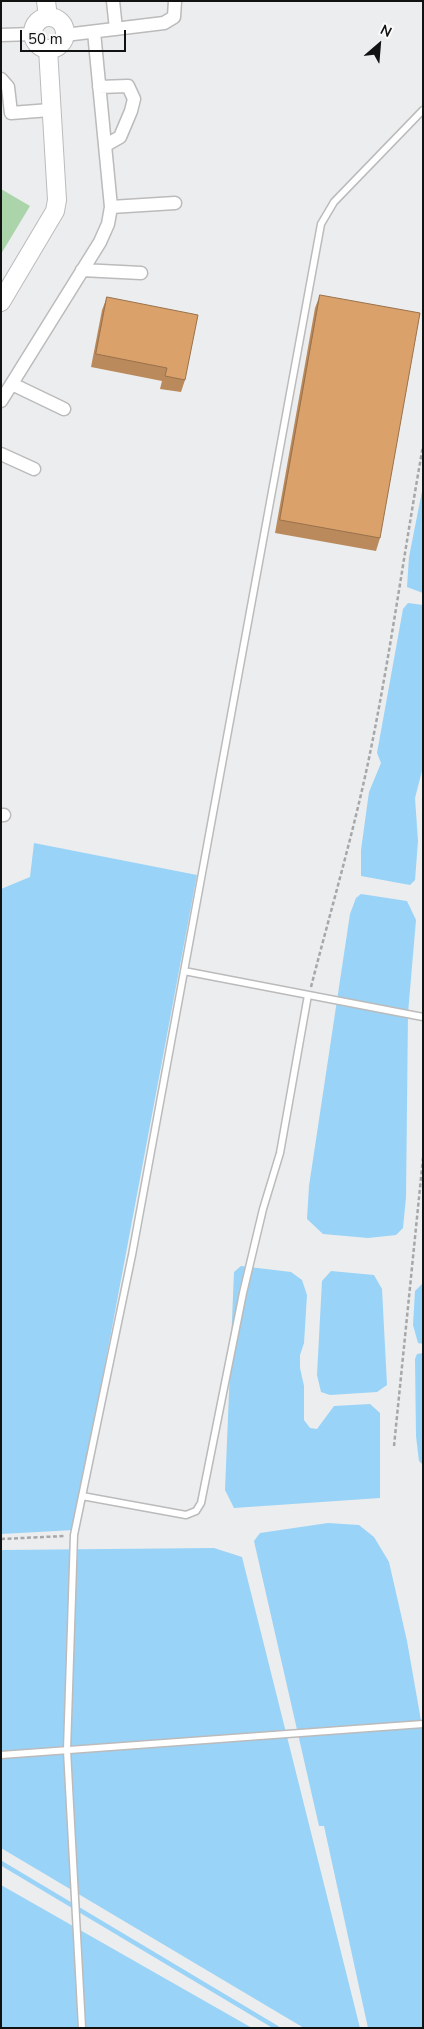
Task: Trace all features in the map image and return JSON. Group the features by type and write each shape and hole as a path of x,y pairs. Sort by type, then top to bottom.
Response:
{"street":[{"path":"113,1 116,29"},
{"path":"65,35 61,22 47,9 39,21 34,34 38,44 48,49 57,46 65,35 164,23 174,17 175,1"},
{"path":"1,401 82,270 108,224 111,207 94,32"},
{"path":"1,35 34,34"},
{"path":"1,302 55,211 57,200 50,110 48,49"},
{"path":"1,80 9,92 11,113 50,110"},
{"path":"99,87 128,86 134,99 120,137 106,145"},
{"path":"111,207 174,203"},
{"path":"82,270 141,274"},
{"path":"12,384 64,408"},
{"path":"1,454 34,469"}],"lane":[{"path":"82,2028 67,1750 74,1535 132,1255 321,224 334,202 423,110"},
{"path":"184,971 308,996 423,1016"},
{"path":"82,1496 186,1515 196,1511 201,1504 243,1293 262,1209 280,1153 308,996"},
{"path":"1,1755 423,1724"}],"path":[{"path":"308,996 368,765 400,596 404,554 423,446"},
{"path":"394,1446 423,1158"},
{"path":"1,1540 74,1535"}],"green space":[{"path":"1,189 30,206 1,254"}],"water":[{"path":"423,486 423,593 407,587 409,557"},
{"path":"408,603 423,605 423,767 415,798 418,841 415,880 410,885 361,876 361,850 369,792 381,763 377,753 403,609"},
{"path":"34,843 197,875 74,1530 1,1534 1,889 30,877"},
{"path":"361,894 407,901 416,920 408,1013 406,1197 403,1228 396,1235 368,1238 323,1234 307,1219 309,1186 350,914 356,898"},
{"path":"241,1266 291,1272 302,1280 307,1295 304,1343 300,1355 300,1368 304,1386 304,1420 310,1428 317,1429 334,1406 370,1404 380,1413 380,1498 234,1508 225,1490 234,1272"},
{"path":"331,1271 374,1275 382,1289 387,1385 377,1392 330,1395 321,1392 317,1375 322,1281"},
{"path":"423,1283 423,1344 418,1343 413,1325 415,1291"},
{"path":"423,1353 423,1465 419,1461 416,1436 415,1359 417,1354"},
{"path":"328,1523 359,1525 374,1537 389,1562 407,1641 423,1732 423,2028 368,2028 324,1826 319,1826 254,1541 260,1533"},
{"path":"214,1548 242,1557 360,2028 304,2028 1,1848 2,1550"},
{"path":"1,1885 252,2028 1,2028"}],"building":[{"path":"320,295 420,313 380,538 280,520"},
{"path":"107,297 198,315 185,380 165,376 167,368 96,354"}],"waterway":[{"path":"1,1863 277,2028"}]}
